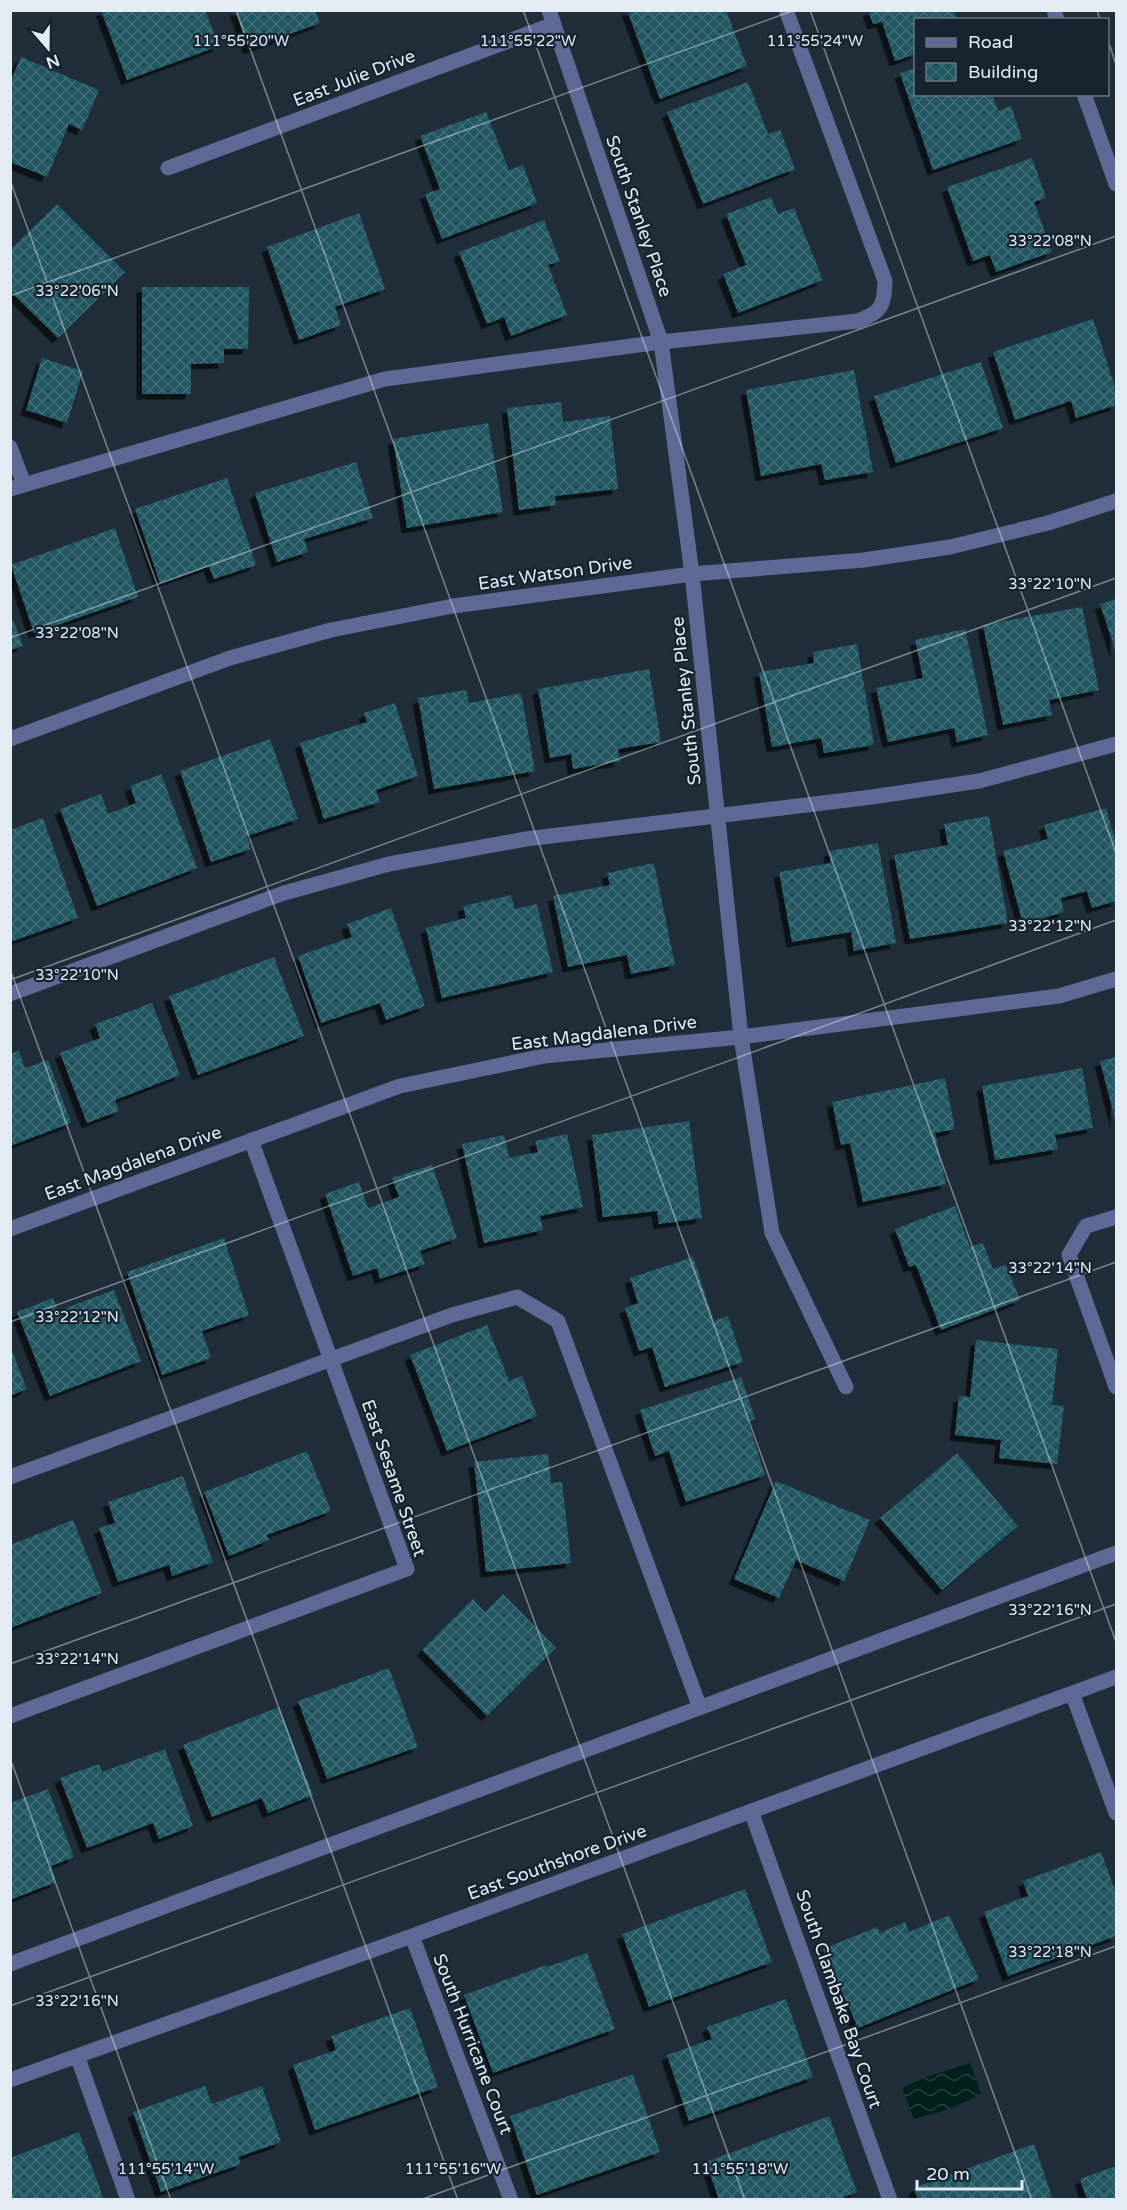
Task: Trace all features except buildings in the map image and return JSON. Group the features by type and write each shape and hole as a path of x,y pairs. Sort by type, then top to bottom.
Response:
{"street":[{"path":"10,447 17,486 385,379 661,342 858,321 875,315 884,300 885,281 786,10"},
{"name":"South Stanley Place","path":"551,17 661,342 692,574 741,1037 772,1233 846,1387"},
{"name":"East Julie Drive","path":"168,168 551,17"},
{"path":"1085,96 1116,184"},
{"name":"East Watson Drive","path":"10,739 230,658 331,630 453,606 692,574 864,560 950,547 1048,523 1116,501"},
{"path":"10,994 284,893 389,864 526,839 872,797 979,781 1116,744"},
{"name":"East Magdalena Drive","path":"10,1229 400,1086 544,1056 741,1037 1059,996 1116,979"},
{"name":"East Sesame Street","path":"10,1716 407,1569 251,1140"},
{"path":"1116,1217 1086,1226 1069,1255 1116,1387"},
{"path":"10,1477 452,1315 517,1297 558,1321 700,1708"},
{"path":"10,1964 1116,1553"},
{"name":"East Southshore Drive","path":"10,2080 78,2058 1116,1677"},
{"path":"1072,1693 1116,1813"},
{"name":"South Clambake Bay Court","path":"751,1811 890,2199"},
{"name":"South Hurricane Court","path":"412,1936 511,2199"},
{"path":"78,2058 128,2199"}],"water":[{"path":"970,2063 981,2094 950,2109 914,2119 902,2088 929,2076"}]}
